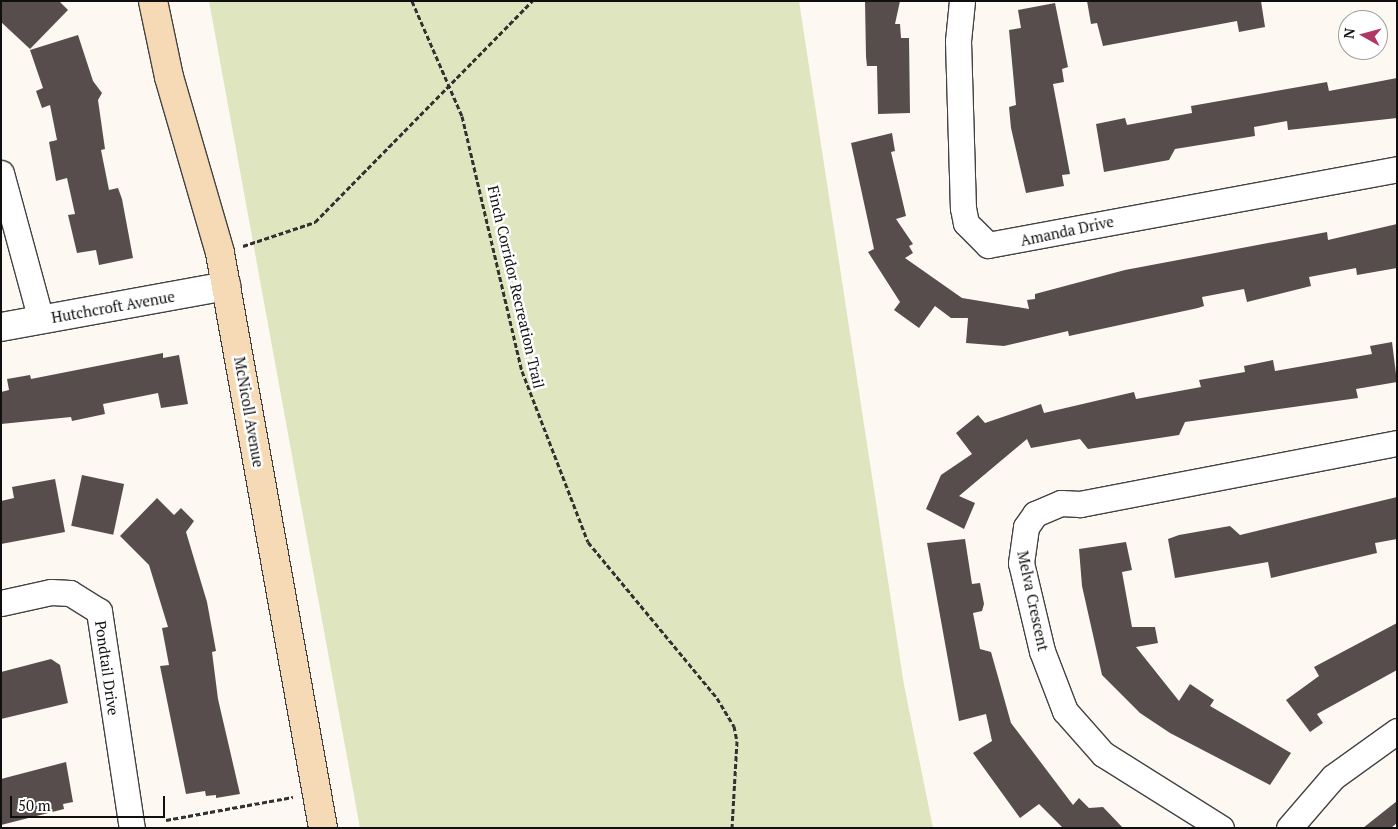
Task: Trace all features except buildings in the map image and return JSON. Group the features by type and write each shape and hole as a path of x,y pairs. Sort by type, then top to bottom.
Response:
{"main road":[{"name":"McNicoll Avenue","path":"154,1 226,286 323,828"}],"street":[{"name":"Amanda Drive","path":"962,1 958,41 963,208 966,223 988,245 1397,169"},
{"path":"1,173 41,320"},
{"name":"Hutchcroft Avenue","path":"1,327 226,286"},
{"name":"Melva Crescent","path":"1221,828 1103,754 1065,711 1042,651 1021,563 1026,526 1035,514 1061,503 1080,504 1397,443"},
{"name":"Pondtail Drive","path":"1,603 51,592 70,593 99,611 132,828"},
{"path":"1289,828 1333,777 1397,731"}],"path":[{"name":"Finch Corridor Recreation Trail","path":"412,1 451,85 475,163 522,371 588,542 717,698 734,726 737,742 732,828"},
{"path":"242,246 298,232 315,222 532,1"},
{"path":"166,820 317,792"}],"green space":[{"path":"209,1 799,1 904,685 933,828 360,828"}]}
